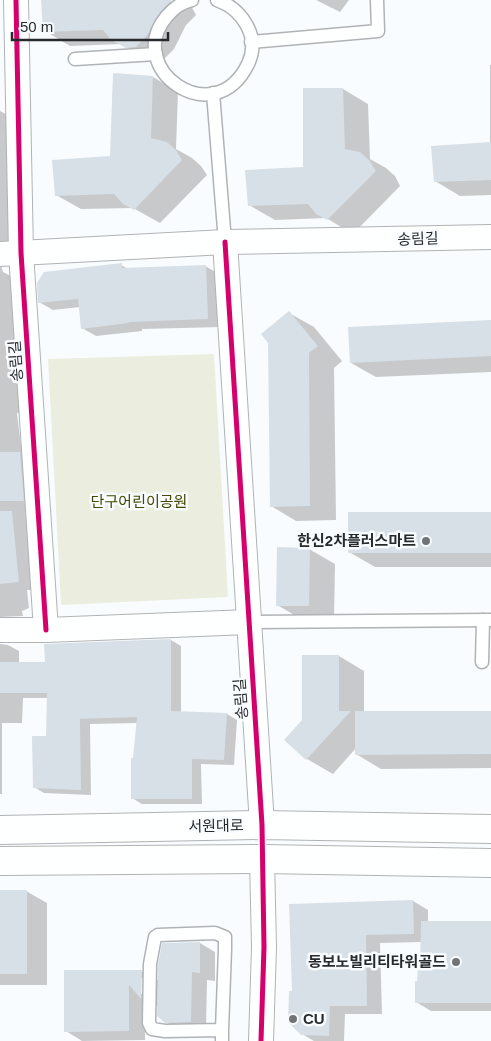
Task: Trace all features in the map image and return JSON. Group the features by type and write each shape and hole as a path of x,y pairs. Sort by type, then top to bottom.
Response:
{"street":[{"name":"송림길","path":"16,0 10,254 46,630"},
{"name":"송림길","path":"10,254 225,242 491,237"},
{"name":"송림길","path":"225,242 262,825"},
{"path":"0,630 249,622"},
{"path":"261,1041 264,948 262,825"},
{"name":"서원대로","path":"0,830 262,825 491,829"},
{"path":"0,861 262,859 491,863"}],"lane":[{"path":"192,0 173,9 162,22 156,37 156,54 161,70 172,82 186,91 202,94 213,93 231,86 242,75 249,61 251,42 249,31 243,18 232,7 217,0"},
{"path":"251,42 378,31 377,0"},
{"path":"75,59 156,54"},
{"path":"213,93 225,242"},
{"path":"249,622 487,620 482,662"},
{"path":"215,934 225,937 222,1035 157,1031 152,1029 149,1023 150,964 155,937 158,935 215,934"}],"green space":[{"name":"단구어린이공원","path":"214,354 228,597 61,605 48,359"}],"building":[{"path":"41,0 172,0 161,11 148,34 136,47 126,48 111,40 103,30 43,32"},
{"path":"113,73 153,76 151,138 167,142 176,150 182,160 134,210 123,204 114,194 55,196 52,160 110,156"},
{"path":"303,88 343,88 345,149 360,152 369,160 376,171 327,220 316,214 308,204 248,206 245,170 303,167"},
{"path":"491,142 491,180 434,182 431,146"},
{"path":"122,263 122,268 206,265 208,319 128,322 81,329 78,299 38,303 37,283 44,272"},
{"path":"289,311 318,346 309,353 310,506 270,507 268,343 261,334"},
{"path":"491,320 491,356 350,363 348,327"},
{"path":"0,452 20,452 24,501 0,501"},
{"path":"0,511 12,511 19,582 0,584"},
{"path":"348,512 491,512 491,553 348,553"},
{"path":"277,547 310,548 309,606 276,606"},
{"path":"171,639 171,711 227,713 224,760 192,759 192,799 131,799 131,758 133,758 137,717 80,719 81,790 33,788 32,736 46,736 47,693 0,693 0,662 45,662 44,644"},
{"path":"302,655 339,655 339,711 351,711 306,760 284,740 302,720"},
{"path":"355,711 491,711 491,754 355,755"},
{"path":"0,890 27,890 27,974 0,974"},
{"path":"413,900 414,934 366,935 367,1006 330,1006 329,1036 301,1035 288,1022 289,991 292,991 289,904"},
{"name":"동보노빌리티타워골드","path":"421,921 491,921 491,1003 415,1003 415,981 417,981 418,968 420,968"},
{"path":"200,942 200,973 192,972 191,1022 165,1023 157,1016 158,965 162,943"},
{"path":"64,970 142,970 141,999 129,985 129,1031 64,1032"}],"cycle path":[{"path":"16,0 21,253 46,630"},
{"path":"225,242 262,825 264,947 261,1041"}],"place":[{"name":"한신2차플러스마트","path":"426,541"},
{"name":"동보노빌리티타워골드","path":"456,962"},
{"name":"CU","path":"293,1019"}]}
